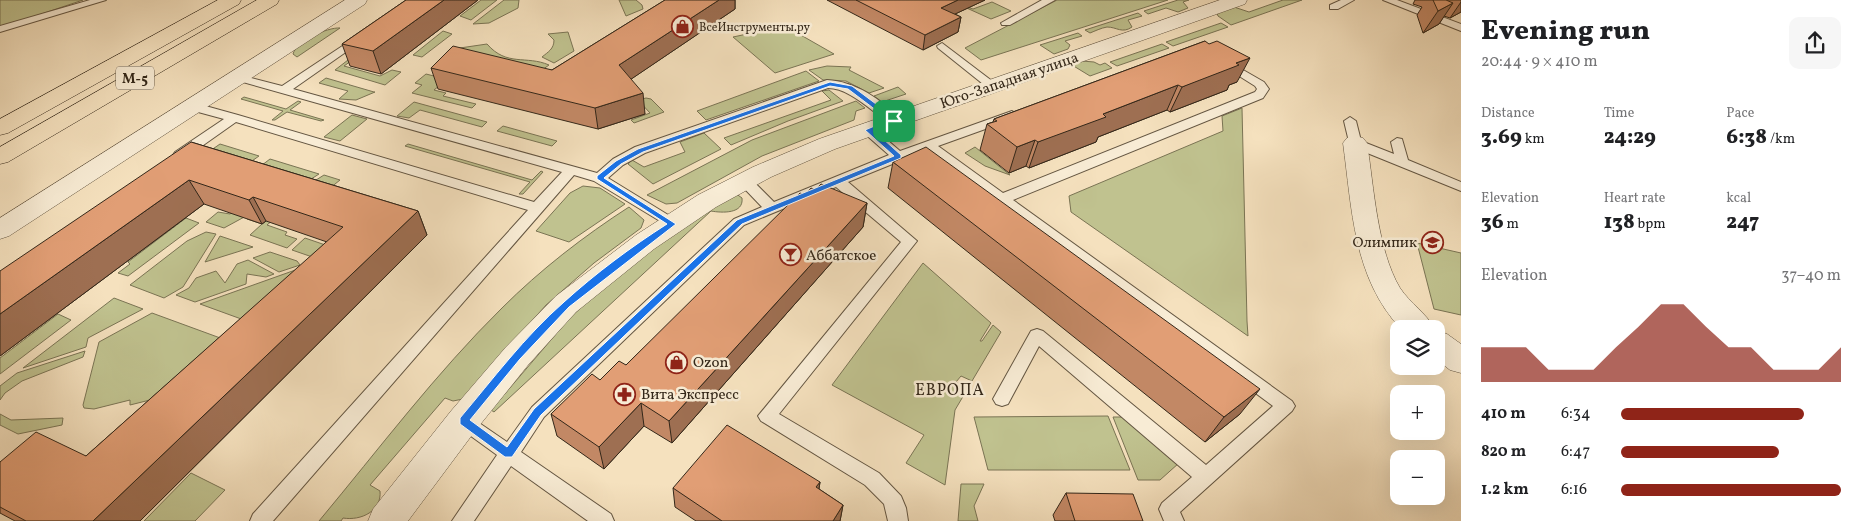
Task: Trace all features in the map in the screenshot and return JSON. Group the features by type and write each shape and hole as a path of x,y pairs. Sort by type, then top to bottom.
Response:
{"highway":[{"name":"М-5","path":"0,128 232,0"},
{"name":"М-5","path":"0,157 270,0"}],"street":[{"path":"0,230 358,0"},
{"name":"Юго-Западная улица","path":"386,521 463,421 517,356 566,304 645,242 707,201 745,181 827,144 1238,0"},
{"path":"1352,132 1374,257 1385,288 1399,308 1411,320"},
{"path":"1445,349 1461,361"}],"lane":[{"path":"0,29 101,0"},
{"path":"1006,23 1050,0"},
{"path":"1334,7 1349,0"},
{"path":"1388,0 1461,28"},
{"path":"284,90 368,32"},
{"path":"942,46 992,86"},
{"path":"1002,200 1259,95 1263,89 1260,84 1213,56"},
{"path":"236,77 599,178 672,224"},
{"path":"599,178 618,162 640,150 827,84 850,87 894,121"},
{"path":"191,106 537,208"},
{"path":"462,521 538,412 740,222 898,156 1021,112"},
{"path":"168,163 234,118"},
{"path":"868,130 898,156"},
{"path":"1352,132 1402,162 1461,187"},
{"path":"1397,142 1402,162"},
{"path":"928,145 1286,406 1169,509 1174,521"},
{"path":"260,521 571,170"},
{"path":"745,181 772,208"},
{"path":"838,181 910,241 766,416 872,479 891,499 898,510 898,521"},
{"path":"1002,399 1037,335 1206,477"},
{"path":"463,421 604,521"}],"green space":[{"path":"0,0 83,0 0,28"},
{"path":"481,0 497,0 471,20 460,16"},
{"path":"504,0 519,0 518,8 489,23 473,24"},
{"path":"619,0 636,0 642,5 643,9 626,16"},
{"path":"949,0 973,9 992,2 1011,11 991,19"},
{"path":"1057,0 1168,0 981,60 965,48"},
{"path":"1178,0 1189,0 1183,2 1188,8 1178,12 1166,8 1148,14 1144,11"},
{"path":"1283,0 1302,0 1231,25 1218,16 1217,13 1234,7 1249,12"},
{"path":"1138,13 1142,16 1128,20 1132,27 1125,30 1107,27 1090,33 1085,30"},
{"path":"1221,23 1228,27 1173,46 1166,42"},
{"path":"785,26 834,54 775,73 733,37"},
{"path":"334,28 340,28 297,57 293,54 295,49 313,36"},
{"path":"443,31 452,34 422,57 413,55"},
{"path":"568,32 574,51 554,63 542,57 550,50 554,43 554,40 548,34"},
{"path":"1078,33 1082,36 1065,41 1070,45 1068,49 1054,54 1040,45"},
{"path":"487,44 502,56 549,65 542,70 453,49"},
{"path":"1162,44 1169,48 1117,66 1110,62"},
{"path":"348,60 351,61 344,66 380,76 392,70 401,72 385,85 335,70"},
{"path":"1082,61 1094,62 1100,65 1105,63 1112,68 1090,76 1072,65"},
{"path":"463,66 434,90 446,93 443,96 476,104 472,108 412,93 422,85 415,83 426,74 438,77"},
{"path":"827,66 851,67 849,70 884,88 869,93 846,81 823,80 809,70"},
{"path":"806,71 819,81 706,120 697,111"},
{"path":"326,78 375,92 356,100 339,99 348,91 319,83"},
{"path":"898,87 906,94 882,102 874,96"},
{"path":"829,90 843,101 731,145 724,138 831,100 822,91"},
{"path":"244,97 286,109 298,101 301,102 290,110 324,120 321,121 287,112 272,120 283,111 241,99"},
{"path":"651,99 664,112 634,123 631,120 650,113 638,100"},
{"path":"856,101 865,108 856,111 854,120 762,156 677,203 666,204 647,195 752,140"},
{"path":"414,102 487,122 482,127 420,110 409,118 397,116"},
{"path":"1242,108 1248,336 1071,212 1069,196 1223,131 1222,116"},
{"path":"352,115 367,119 340,141 324,137"},
{"path":"503,126 557,141 552,146 497,131"},
{"path":"704,133 721,149 653,184 628,164 632,160 644,167 685,152 680,142"},
{"path":"220,144 259,156 235,173 139,200"},
{"path":"408,144 532,180 541,171 543,172 523,194 519,194 530,182 405,146"},
{"path":"975,147 1010,175 985,166 965,153"},
{"path":"270,159 319,174 294,190 224,228 206,222 218,212 230,214 268,185 249,175"},
{"path":"324,175 340,180 319,197 305,193 267,225 287,232 285,235 297,239 287,248 250,235 262,224 247,219"},
{"path":"583,186 600,188 625,204 569,242 536,231 570,193"},
{"path":"735,193 742,198 740,207 726,212 711,211 494,412 491,410 568,320 605,284 637,256"},
{"path":"629,207 644,220 641,228 594,263 546,305 463,399 453,401 445,398 370,485 380,491 378,504 374,509 357,518 343,518 341,521 319,521 431,385 502,308 563,254"},
{"path":"186,218 199,223 128,276 118,273 130,264 128,262"},
{"path":"206,232 216,234 183,287 164,298 130,285 187,241"},
{"path":"220,236 253,247 205,262"},
{"path":"305,238 337,249 324,261 292,250"},
{"path":"1417,243 1461,253 1461,315 1434,309"},
{"path":"270,252 297,261 300,265 279,272 253,258"},
{"path":"248,260 274,274 266,277 247,274 246,284 195,302 176,295 189,288 196,278 216,271 225,283 237,264"},
{"path":"923,263 991,323 980,341 982,341 993,325 1001,332 972,381 961,376 956,382 968,388 955,410 945,485 906,463 924,435 832,385"},
{"path":"301,268 244,320 200,304"},
{"path":"114,298 143,309 88,338 86,347 23,368"},
{"path":"152,313 223,339 150,400 130,405 130,400 94,409 84,408 83,405 99,342"},
{"path":"58,314 71,320 0,374 0,358"},
{"path":"85,351 83,357 22,381 5,393 0,400 0,386 17,373"},
{"path":"0,414 11,420 63,418 62,425 18,434 0,425"},
{"path":"1108,416 1130,470 988,470 974,417"},
{"path":"1113,417 1124,417 1179,463 1160,480 1138,480"},
{"path":"191,473 225,490 195,521 144,521"},
{"path":"961,484 984,484 974,506 978,521 958,521"}],"building":[{"path":"406,0 444,0 373,51 342,44"},
{"path":"665,0 719,0 619,65 643,93 595,108 431,68 453,46 552,70"},
{"path":"856,0 958,0 941,8 961,17 925,35"},
{"path":"1433,0 1446,0 1453,3 1438,11"},
{"path":"1205,41 1209,44 1217,41 1250,58 1236,63 1239,65 1182,87 1178,85 1103,114 1106,117 1038,142 1035,140 1017,147 987,124 997,121 994,119"},
{"path":"191,142 418,211 93,521 26,521 0,507 0,462 36,432 86,456 343,227 253,197 249,200 189,180 0,314 0,271"},
{"path":"926,147 1260,389 1224,417 893,162"},
{"path":"821,184 867,203 669,421 641,403 599,447 551,414 592,374 600,380 619,361 626,365 800,193 805,195 811,188 815,190"},
{"path":"727,425 820,482 816,487 843,505 833,521 722,521 673,488"},
{"path":"1066,493 1133,494 1143,521 1075,521"}],"place":[{"name":"ВсеИнструменты.ру","path":"683,27"},
{"name":"Олимпик","path":"1433,242"},
{"name":"Аббатское","path":"790,255"},
{"name":"Ozon","path":"677,362"},
{"name":"Вита Экспресс","path":"625,394"}],"district":[{"name":"ЕВРОПА","path":"950,389"}],"route":[{"path":"830,84 850,87 894,121 868,130 898,156 740,222 538,412 508,454 463,421 517,356 566,304 645,242 672,224 599,178 618,162 640,150 830,84"}]}
